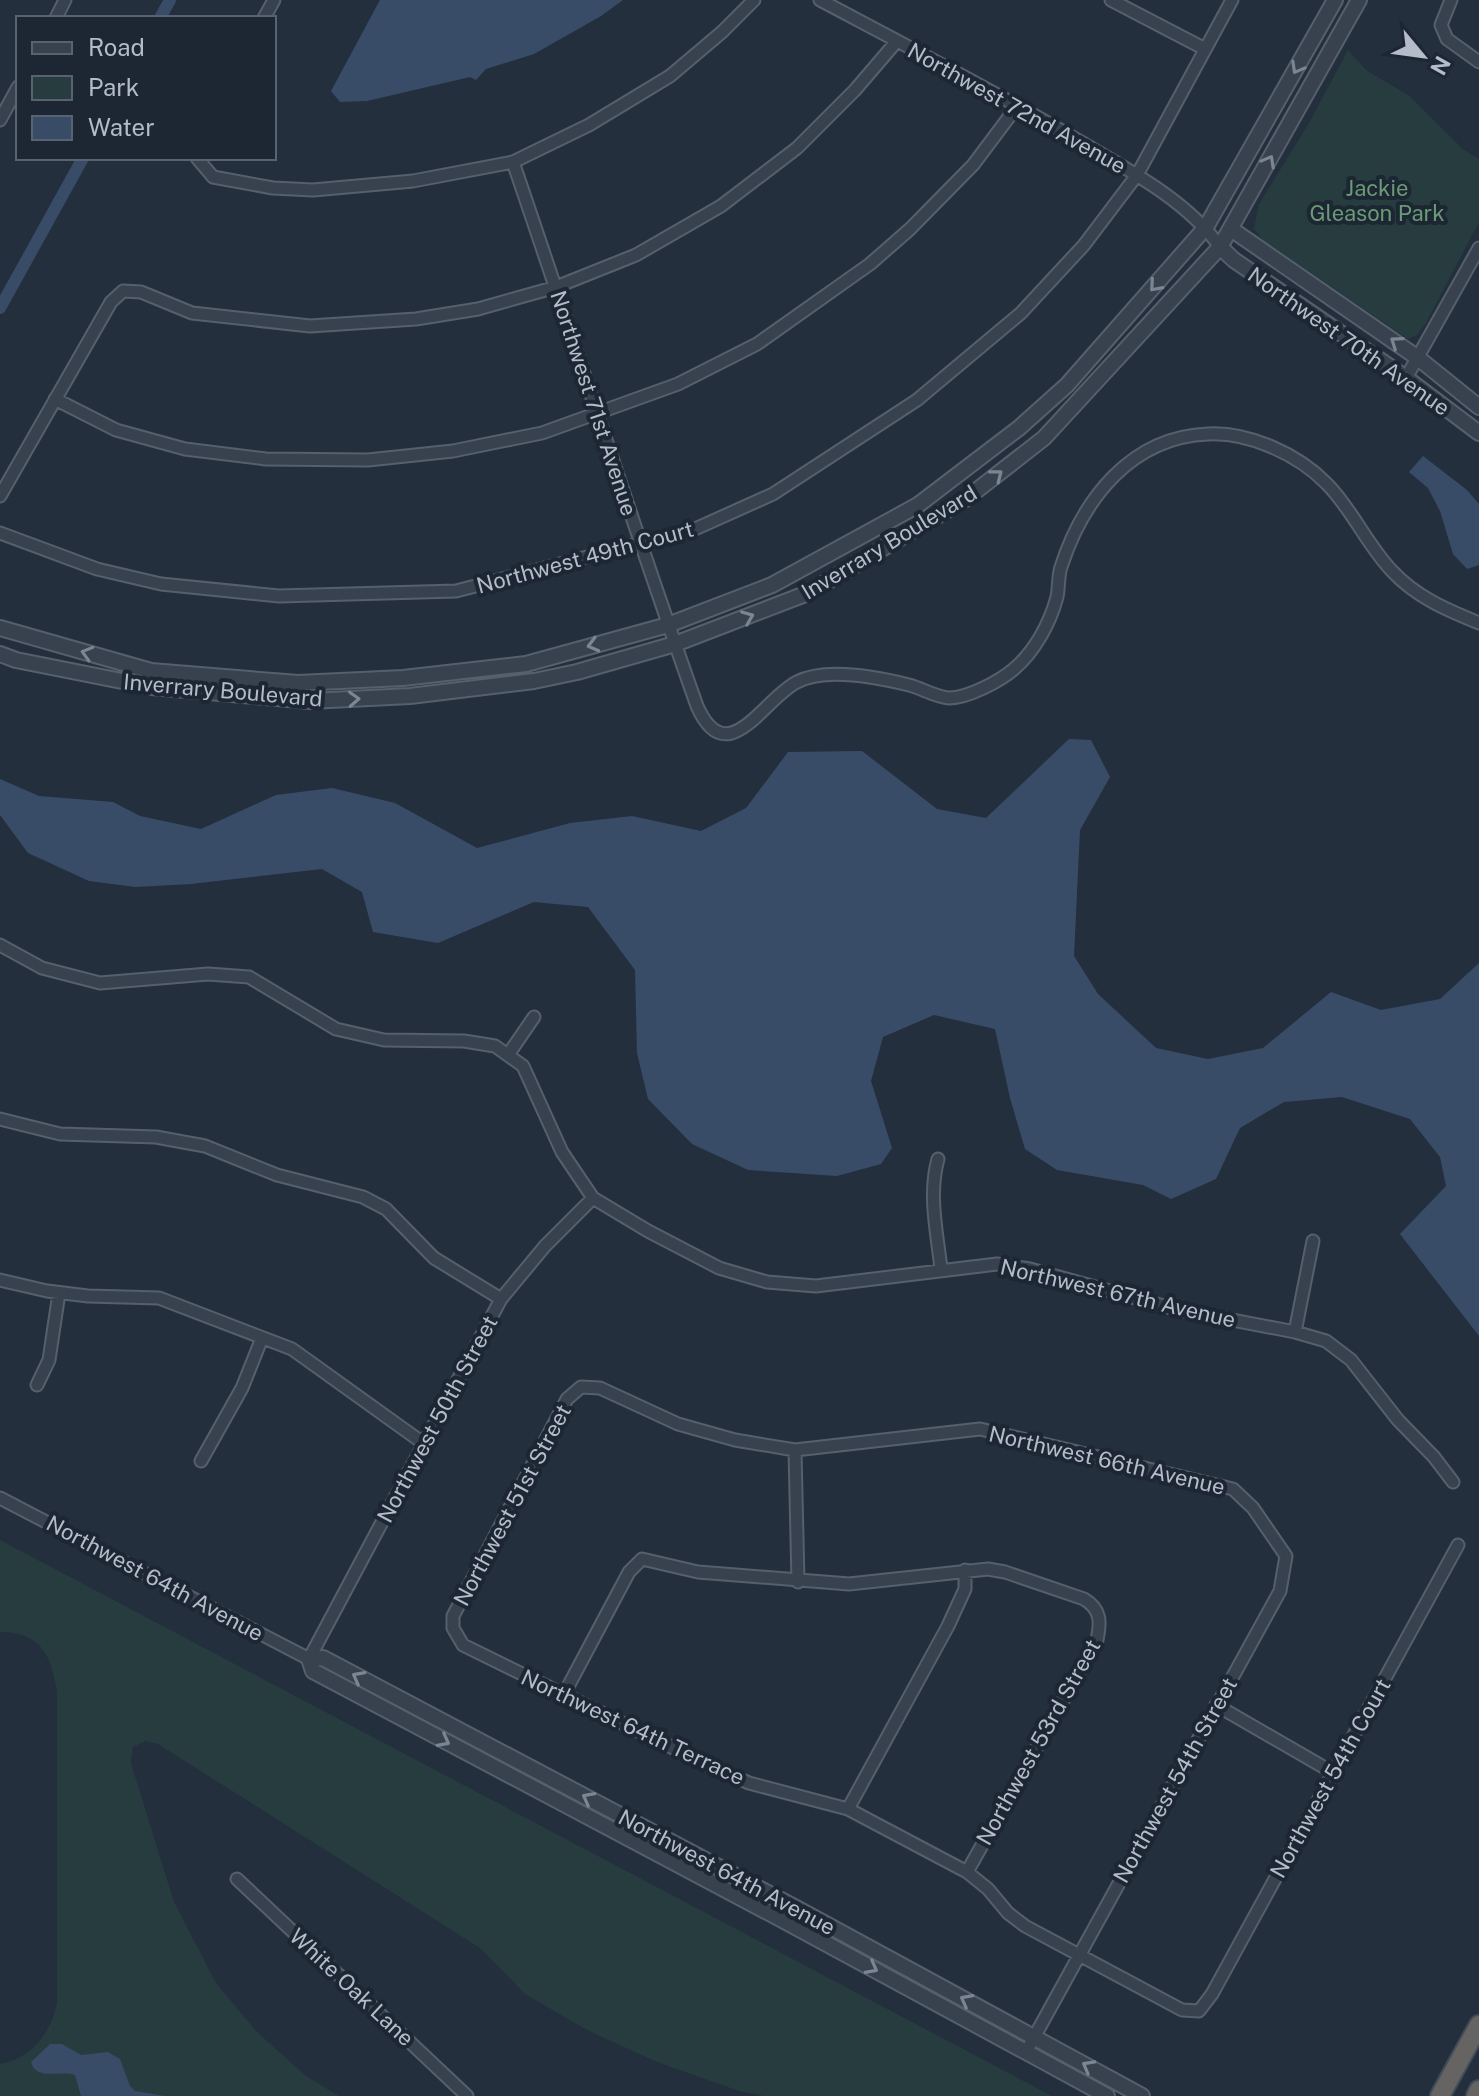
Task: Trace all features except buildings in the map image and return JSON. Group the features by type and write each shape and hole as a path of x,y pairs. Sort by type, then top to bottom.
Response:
{"highway":[{"path":"1440,2096 1479,2025"},
{"path":"1476,2096 1479,2090"}],"street":[{"path":"198,160 213,177 273,188 313,190 413,181 513,162 589,125 670,76 754,0"},
{"name":"Northwest 72nd Avenue","path":"820,0 1018,105 1137,175 1206,227 1220,247"},
{"path":"1111,0 1205,49"},
{"name":"Northwest 49th Court","path":"0,533 97,569 161,584 279,596 456,591 695,529 773,494 917,400 1021,313 1084,245 1137,175 1232,0"},
{"name":"Inverrary Boulevard","path":"0,628 151,671 298,683 403,678 526,664 668,625 772,585 918,505 1019,428 1067,385 1206,227 1335,0"},
{"name":"Inverrary Boulevard","path":"0,654 152,687 310,701 410,696 534,681 577,672 675,644 808,593 967,498 1044,438 1220,247 1359,0"},
{"path":"1451,0 1441,25 1447,39 1479,62"},
{"path":"0,496 111,302 123,291 141,292 192,313 310,326 416,319 478,309 556,287 636,255 721,206 797,148 855,90 897,41"},
{"path":"0,120 16,91"},
{"path":"55,399 116,430 144,438 185,449 266,459 368,460 453,451 542,433 678,384 757,344 870,264 910,229 973,165 1018,105"},
{"name":"Northwest 71st Avenue","path":"513,162 668,625 704,723 719,733 731,734 746,727 785,688 811,675 837,673 906,684 949,698 985,688 1015,668 1038,642 1057,598 1061,568 1090,505 1111,477 1143,453 1174,439 1208,434 1246,438 1293,457 1327,484 1391,570 1412,590 1442,608 1479,623"},
{"path":"1206,227 1231,229"},
{"name":"Northwest 70th Avenue","path":"1231,229 1418,358 1479,407"},
{"name":"Northwest 70th Avenue","path":"1220,247 1479,433"},
{"path":"1406,378 1479,248"},
{"path":"0,945 42,968 100,983 208,974 249,977 336,1029 384,1040 464,1041 495,1046 508,1055 534,1017"},
{"name":"Northwest 67th Avenue","path":"508,1055 523,1066 562,1152 593,1198 719,1268 767,1282 816,1286 997,1264 1030,1269 1175,1309 1326,1341 1351,1360 1398,1420 1453,1482"},
{"path":"0,1119 60,1134 156,1137 205,1146 277,1175 363,1197 386,1209 434,1258 501,1299"},
{"path":"938,1159 933,1178 933,1201 941,1269"},
{"name":"Northwest 50th Street","path":"309,1659 501,1299 545,1246 593,1198"},
{"path":"1295,1332 1313,1241"},
{"path":"0,1280 59,1293 159,1298 292,1349 423,1443"},
{"path":"37,1385 49,1360 59,1293"},
{"path":"201,1461 242,1388 262,1338"},
{"name":"Northwest 66th Avenue","path":"581,1387 600,1388 678,1424 735,1440 795,1450 980,1429 1233,1489 1253,1508"},
{"name":"Northwest 51st Street","path":"453,1628 453,1616 567,1399 581,1387"},
{"path":"795,1450 798,1582"},
{"name":"Northwest 64th Avenue","path":"0,1498 309,1659 323,1658 1142,2096"},
{"name":"Northwest 54th Street","path":"1026,2052 1280,1591 1286,1556 1253,1508"},
{"name":"Northwest 54th Court","path":"1199,2011 1212,1994 1458,1545"},
{"path":"563,1696 629,1572 642,1559 698,1572 849,1584 965,1570 965,1589 958,1606 848,1809"},
{"name":"Northwest 53rd Street","path":"965,1570 1005,1572 1084,1599 1097,1610 1100,1626 1097,1640 967,1872"},
{"name":"Northwest 64th Terrace","path":"453,1628 463,1645 563,1696 749,1783 848,1809 967,1872 1025,1926 1182,2010 1199,2011"},
{"name":"Northwest 64th Avenue","path":"309,1659 313,1671 1107,2096"},
{"path":"1216,1705 1332,1772"},
{"name":"White Oak Lane","path":"237,1879 467,2096"}],"green space":[{"name":"Jackie Gleason Park","path":"1348,50 1366,70 1408,95 1463,149 1479,159 1479,222 1426,323 1417,335 1408,339 1263,240 1254,229 1259,204 1309,123"},
{"path":"0,1540 1052,2096 763,2096 739,2091 657,2062 589,2031 525,1994 480,1948 158,1744 146,1741 133,1747 131,1763 174,1902 216,1983 257,2032 306,2076 339,2096 0,2096 0,2064 21,2056 38,2042 50,2024 57,2002 57,1691 42,1648 25,1636 0,1632"}],"water":[{"path":"380,0 623,0 534,54 486,69 476,80 470,77 367,101 340,102 331,91"},
{"path":"1423,456 1467,490 1479,504 1479,565 1467,569 1453,554 1440,511 1428,488 1409,472"},
{"path":"1069,739 1091,740 1110,777 1080,830 1074,956 1098,994 1156,1048 1208,1059 1263,1048 1331,992 1381,1010 1440,999 1479,963 1479,1336 1400,1234 1446,1186 1440,1157 1410,1119 1342,1097 1284,1102 1240,1128 1216,1179 1171,1199 1143,1185 1057,1170 1025,1149 995,1029 934,1015 883,1037 871,1081 892,1148 881,1164 837,1176 748,1170 692,1144 648,1099 637,1053 635,970 588,907 534,902 438,943 373,932 362,892 322,869 135,887 89,881 28,853 0,815 0,779 39,796 113,802 140,816 201,829 276,795 332,788 395,803 477,848 570,823 632,816 701,831 746,808 788,752 862,751 937,809 986,818"},
{"path":"50,2044 62,2044 81,2055 108,2052 120,2059 130,2086 135,2091 165,2096 81,2096 75,2075 43,2073 34,2068 31,2062"}],"waterway":[{"path":"161,16 170,0"},
{"path":"0,308 82,160"}]}
